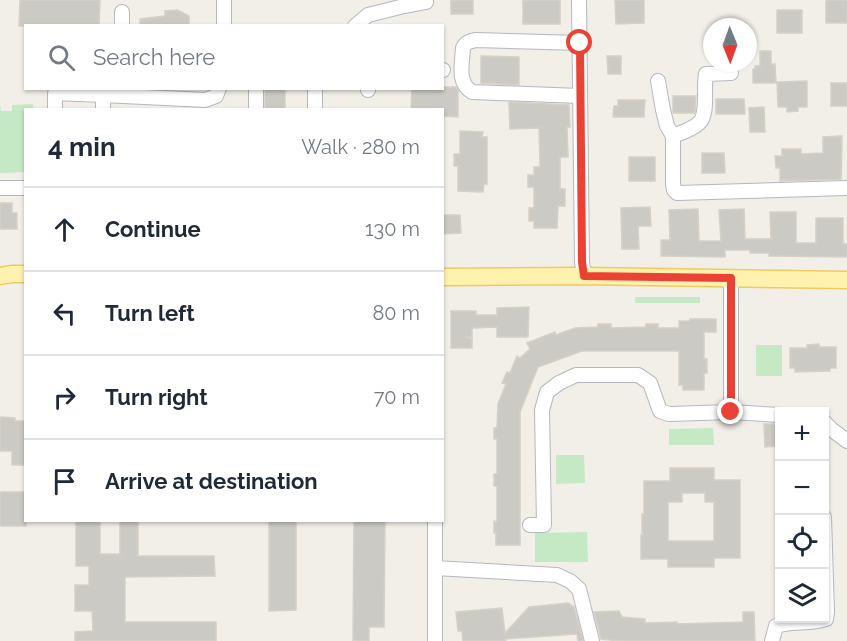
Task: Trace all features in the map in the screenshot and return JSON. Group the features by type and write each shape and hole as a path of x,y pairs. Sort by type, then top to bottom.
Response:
{"main road":[{"path":"444,277 584,276 847,280"}],"street":[{"path":"224,0 224,24"},
{"path":"579,0 584,276"},
{"path":"357,24 368,15 426,2"},
{"path":"580,43 476,40 469,42 463,48 462,79 468,90 472,92 580,96"},
{"path":"672,136 700,123 704,115 706,74 731,73"},
{"path":"658,81 667,126 672,136 673,184 677,194 847,188"},
{"path":"55,108 55,93 103,95 121,92 206,100 216,96 218,90"},
{"path":"256,90 256,108"},
{"path":"315,90 315,108"},
{"path":"103,95 104,108"},
{"path":"0,188 24,189"},
{"path":"731,278 731,412"},
{"path":"530,525 544,525 542,410 548,392 559,382 576,375 638,375 650,383 660,411 669,414 731,412 775,415"},
{"path":"829,427 847,441"},
{"path":"435,522 435,641"},
{"path":"435,568 557,575 570,581 579,589 592,641"},
{"path":"772,641 776,626 787,622 818,622 825,619 827,612 826,569"}],"green space":[{"path":"0,104 1,111 12,111 12,105 33,104 33,108 24,108 24,172 0,173"},
{"path":"635,297 700,297 700,303 635,303"},
{"path":"756,345 782,345 782,376 756,376"},
{"path":"713,428 714,445 669,445 669,429"},
{"path":"556,455 584,455 585,483 556,484"},
{"path":"587,532 588,562 535,562 535,533"}],"building":[{"path":"20,0 100,0 99,24 24,24 24,26 19,26"},
{"path":"451,0 473,0 473,14 451,14"},
{"path":"523,0 560,0 560,24 523,24"},
{"path":"615,0 644,0 644,23 616,24"},
{"path":"826,0 847,0 847,23 826,23"},
{"path":"177,10 189,16 189,24 140,24 140,19 165,16 165,11"},
{"path":"777,10 802,10 802,33 777,33"},
{"path":"760,51 771,51 771,64 775,64 776,83 753,83 753,72 757,72 757,66 760,66"},
{"path":"481,56 519,57 519,85 481,83"},
{"path":"607,56 621,56 621,74 608,74"},
{"path":"807,81 807,107 798,107 798,111 787,112 787,107 778,107 777,82"},
{"path":"831,83 847,83 847,106 831,106"},
{"path":"444,87 456,87 458,91 458,117 444,116 444,108 411,108 412,90 444,90"},
{"path":"265,90 285,90 285,108 265,108"},
{"path":"673,96 696,96 695,113 673,113"},
{"path":"716,99 744,99 745,114 716,114"},
{"path":"618,100 645,100 644,117 613,117 614,106 618,106"},
{"path":"509,102 569,105 568,157 560,157 560,189 565,189 565,206 558,206 557,228 534,228 534,221 529,221 529,208 534,208 534,187 528,187 528,175 534,175 534,167 540,167 539,128 510,129"},
{"path":"764,107 765,132 750,132 749,108"},
{"path":"460,131 483,132 482,137 487,137 487,184 484,184 483,192 458,191 458,166 454,166 454,154 460,154"},
{"path":"842,136 841,179 780,181 780,168 776,168 775,156 782,156 782,149 801,149 801,154 823,153 823,137"},
{"path":"702,153 724,153 725,173 702,173"},
{"path":"629,157 655,157 655,181 629,181"},
{"path":"0,203 12,203 12,213 17,213 17,229 0,229"},
{"path":"650,207 651,226 638,226 639,249 622,249 621,208"},
{"path":"698,209 699,241 721,241 719,210 744,209 745,239 771,239 770,212 796,212 796,243 816,243 816,218 843,218 843,244 847,244 847,257 769,256 769,253 750,253 750,250 725,250 725,257 661,256 661,240 670,240 669,210"},
{"path":"444,215 460,215 461,233 444,234"},
{"path":"529,307 528,337 497,337 497,327 472,328 472,337 465,337 472,339 472,348 451,348 451,311 476,311 476,315 497,315 497,308"},
{"path":"690,319 716,319 716,332 704,332 704,359 707,359 707,373 704,373 704,390 683,390 683,385 679,385 679,351 582,351 538,367 520,412 520,545 496,545 494,521 497,522 497,486 494,486 494,474 497,474 497,439 494,439 494,428 497,428 498,404 506,384 502,383 507,372 510,373 517,356 520,358 530,349 527,343 555,332 556,335 575,328 598,327 598,324 611,324 611,328 646,327 646,324 658,324 658,328 679,328 679,321 690,321"},
{"path":"819,344 819,347 836,347 836,368 830,368 830,371 795,372 795,368 790,368 790,348 807,348 807,345"},
{"path":"0,417 24,421 24,465 12,465 12,451 0,451"},
{"path":"764,424 775,424 775,446 765,447"},
{"path":"670,468 714,468 714,480 740,480 740,558 714,558 714,567 668,567 668,559 641,559 644,481 670,481","holes":["682,493 705,493 705,502 714,502 714,541 668,541 668,502 682,502"]},
{"path":"0,492 24,492 26,526 0,526"},
{"path":"76,522 100,522 100,554 120,554 120,522 138,522 138,556 214,556 215,576 125,577 125,622 216,622 216,641 75,641 75,632 93,631 92,611 75,611 75,585 89,585 89,566 76,566"},
{"path":"269,522 296,522 296,610 269,611"},
{"path":"354,522 385,522 384,627 369,627 369,641 353,641"},
{"path":"568,603 574,607 583,641 578,641 577,634 505,639 506,641 463,641 462,631 458,631 456,612 502,608 505,633 529,607"},
{"path":"619,611 622,617 645,619 645,623 677,622 677,624 743,622 743,612 754,612 755,641 601,639 594,612"}],"route":[{"path":"580,43 584,276 731,278 731,412"}]}
